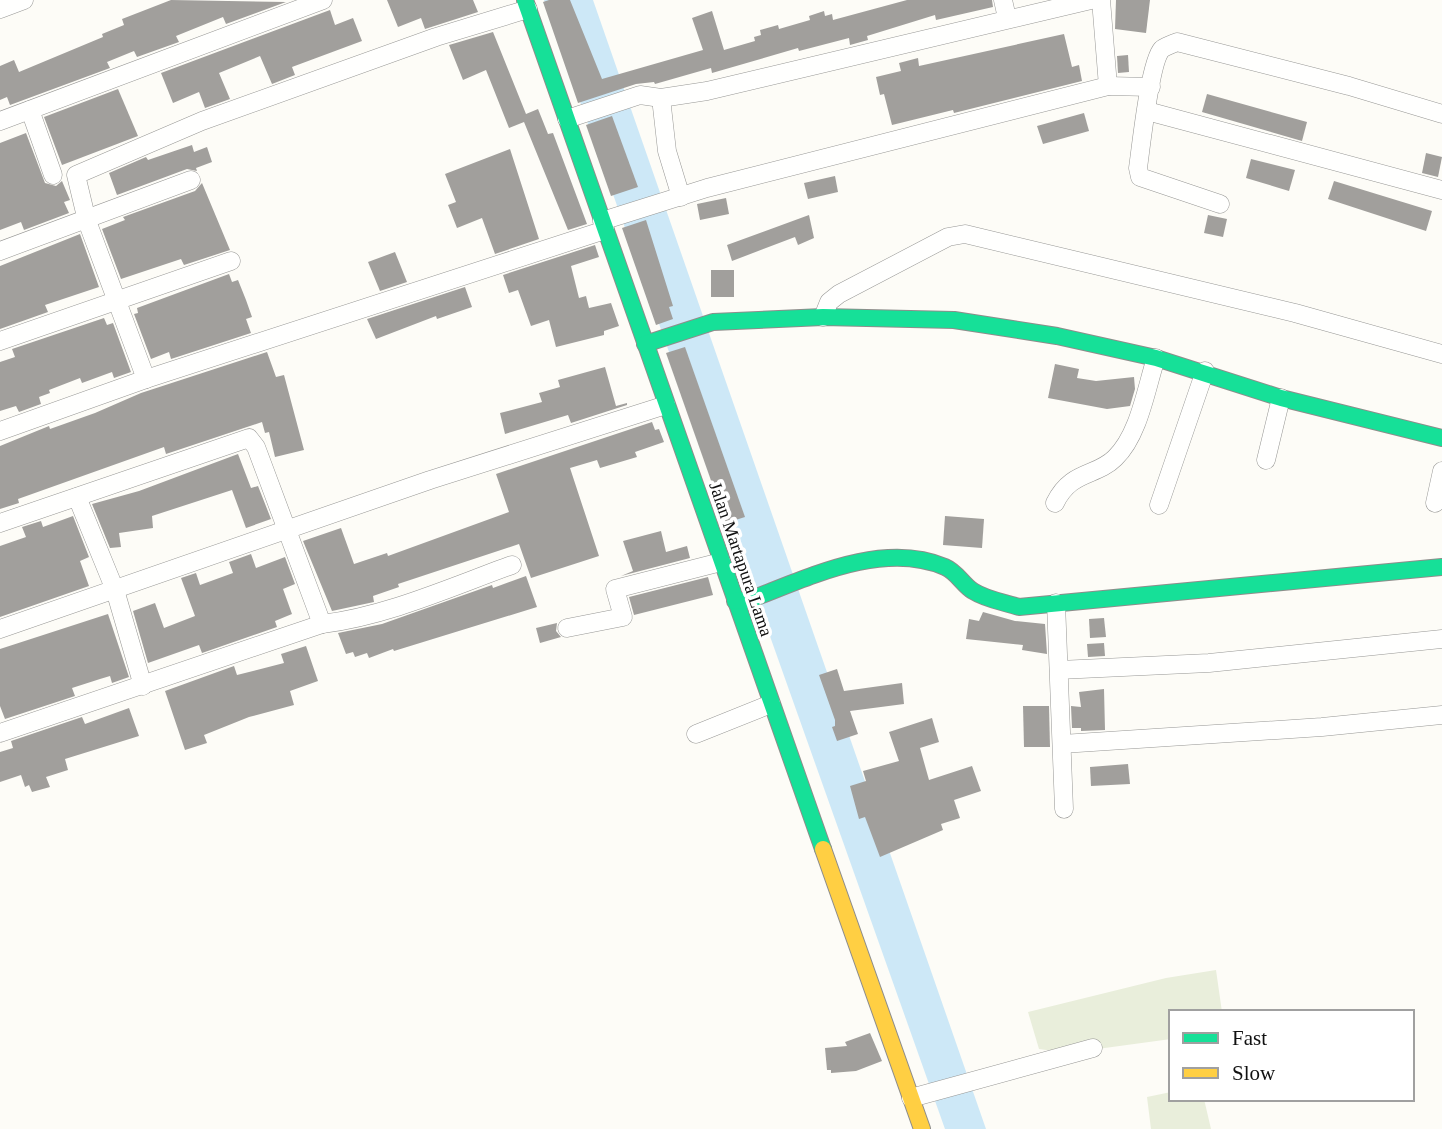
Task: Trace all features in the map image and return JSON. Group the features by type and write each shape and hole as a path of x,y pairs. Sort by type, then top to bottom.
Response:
{"street":[{"path":"0,9 24,0"},
{"path":"0,121 323,0"},
{"path":"1003,0 1007,18"},
{"path":"572,117 640,95 661,98 780,75 1007,18 1091,0"},
{"path":"1101,0 1108,86"},
{"path":"146,379 87,220 75,179 80,173 228,111 527,5"},
{"name":"Jalan Martapura Lama","path":"527,5 572,117 650,342 666,405 722,562 742,600 771,704 918,1096 922,1129"},
{"path":"1220,204 1140,177 1138,168 1156,57 1163,47 1177,43 1349,86 1442,114"},
{"path":"0,431 677,198 1108,86 1151,87"},
{"path":"661,98 667,151 677,198"},
{"path":"30,110 52,174"},
{"path":"1147,111 1442,190"},
{"path":"0,251 191,180"},
{"path":"823,317 829,302 839,294 948,237 965,234 1282,309 1442,354"},
{"path":"0,341 231,261"},
{"path":"650,342 713,322 823,317 954,320 1057,336 1156,358 1206,371 1281,398 1442,438"},
{"path":"1055,503 1067,484 1116,457 1129,439 1156,358"},
{"path":"1159,505 1206,371"},
{"path":"1266,460 1281,398"},
{"path":"0,629 287,532 430,480 666,405"},
{"path":"0,523 249,438 256,446 322,624"},
{"path":"1435,503 1442,471"},
{"path":"77,497 115,590 143,686"},
{"path":"742,600 888,557 914,558 944,566 961,577 976,593 1019,607 1442,567"},
{"path":"568,628 623,617 615,589 722,562"},
{"path":"0,733 322,624 344,621 392,607 512,565"},
{"path":"1056,603 1064,809"},
{"path":"1059,670 1209,663 1442,639"},
{"path":"696,734 771,704"},
{"path":"1062,744 1442,715"},
{"path":"918,1096 1093,1048"}],"green space":[{"path":"1216,970 1222,1010 1169,1010 1169,1039 1068,1053 1039,1049 1028,1012 1166,978"},
{"path":"1169,1092 1169,1101 1204,1101 1211,1129 1151,1129 1147,1097"}],"water":[{"path":"544,0 593,0 986,1129 945,1129"}],"building":[{"path":"171,0 286,2 226,24 223,17 176,36 179,42 137,57 134,51 107,62 110,68 10,105 7,97 0,100 0,66 14,60 19,72 103,37 102,34 124,25 122,19"},
{"path":"387,0 473,0 478,12 425,29 421,18 398,27"},
{"path":"570,0 602,79 703,50 692,18 712,11 724,50 755,41 754,37 761,35 760,30 778,25 779,29 810,20 809,16 824,11 825,16 832,14 833,20 907,0 992,0 993,7 936,20 935,15 867,36 868,40 850,45 849,38 799,51 798,48 712,73 711,68 655,84 636,84 578,103 543,2"},
{"path":"1116,0 1150,0 1146,33 1115,29"},
{"path":"330,10 335,25 353,18 362,41 292,67 295,75 272,84 260,56 219,73 230,99 205,108 199,92 173,103 161,73"},
{"path":"493,32 526,114 538,109 548,134 553,133 587,224 568,230 524,122 509,128 486,70 463,80 449,45"},
{"path":"1064,34 1072,67 1079,65 1082,81 954,113 953,110 892,125 884,94 880,95 876,77 901,71 899,63 918,58 919,66"},
{"path":"1128,55 1129,72 1118,73 1117,56"},
{"path":"118,89 138,136 62,165 44,117"},
{"path":"1207,94 1307,122 1302,141 1202,112"},
{"path":"1084,113 1089,131 1043,144 1037,126"},
{"path":"612,116 638,187 611,196 586,125"},
{"path":"26,133 45,183 56,186 62,181 70,200 64,202 69,213 24,230 21,222 0,230 0,143"},
{"path":"192,145 194,152 207,147 212,162 196,168 197,171 187,169 117,195 109,173 146,157 148,160"},
{"path":"510,149 539,239 495,254 482,218 457,228 448,205 456,202 445,174"},
{"path":"1426,153 1442,157 1438,177 1422,173"},
{"path":"1251,159 1295,170 1289,191 1246,178"},
{"path":"835,176 838,192 808,199 804,183"},
{"path":"1334,181 1432,211 1426,231 1328,199"},
{"path":"202,183 230,250 184,265 181,259 121,279 102,229 125,220 123,217 195,191"},
{"path":"726,198 729,214 700,220 697,204"},
{"path":"809,215 814,238 798,245 795,237 732,261 727,245"},
{"path":"1208,215 1227,219 1223,237 1204,233"},
{"path":"646,220 673,306 669,307 673,319 656,325 622,228"},
{"path":"80,234 99,287 45,305 48,312 0,329 0,266"},
{"path":"595,245 599,257 571,266 579,298 586,296 589,308 611,303 619,326 604,331 604,335 556,347 549,320 531,326 518,290 509,293 503,275"},
{"path":"395,252 407,282 380,291 368,262"},
{"path":"711,270 734,270 734,297 711,297"},
{"path":"229,274 232,282 238,280 246,300 252,317 246,319 251,333 171,359 169,352 151,359 134,314 138,313 137,308"},
{"path":"465,287 472,307 437,319 436,316 376,339 367,319"},
{"path":"104,318 107,325 113,323 131,372 114,378 112,372 82,383 80,378 49,390 50,393 39,397 41,404 19,412 16,406 0,411 0,362 15,357 12,349"},
{"path":"685,347 745,517 726,523 666,353"},
{"path":"267,352 276,377 284,375 304,450 275,457 269,432 265,433 262,422 166,454 164,447 18,499 19,503 0,509 0,446 49,426 50,429 95,413 141,393"},
{"path":"1055,364 1079,369 1077,378 1096,381 1134,377 1135,389 1130,406 1107,409 1048,398"},
{"path":"605,367 616,406 627,405 571,423 568,415 505,434 500,413 542,402 539,393 560,387 558,380"},
{"path":"652,422 655,430 659,429 664,442 635,452 637,457 600,468 597,460 570,468 599,556 531,578 519,544 398,584 399,587 373,596 374,602 332,611 303,541 341,528 354,564 387,553 388,556 509,512 496,474"},
{"path":"238,454 251,488 258,486 271,519 246,528 232,490 152,516 153,528 119,533 121,547 110,548 92,504 139,491"},
{"path":"73,516 89,557 80,561 89,586 0,617 0,546 26,537 22,527 41,521 43,527"},
{"path":"945,516 984,519 982,548 943,545"},
{"path":"661,531 666,552 687,546 690,558 621,576 633,571 623,541"},
{"path":"251,554 256,568 285,557 295,584 283,589 292,614 275,621 277,627 202,653 199,645 148,663 133,611 155,603 164,628 195,616 181,578 196,573 200,585 233,573 229,562"},
{"path":"526,576 537,607 394,651 393,649 369,658 367,653 355,657 353,652 346,654 338,633 382,624 492,585 493,588"},
{"path":"708,577 713,595 634,615 629,597"},
{"path":"983,612 1015,621 1045,624 1047,654 1022,650 1023,645 966,639 969,619 979,621"},
{"path":"108,614 129,677 112,683 110,676 72,688 75,696 5,719 0,706 0,649"},
{"path":"1104,618 1106,637 1090,638 1089,619"},
{"path":"557,623 556,631 561,637 540,643 536,628"},
{"path":"1104,643 1105,656 1088,657 1087,644"},
{"path":"306,646 318,681 290,691 294,705 249,717 204,735 207,743 185,750 165,691 234,666 237,675 284,663 281,654"},
{"path":"837,669 844,691 902,683 904,704 850,711 858,734 837,741 832,727 835,726 835,720 819,675"},
{"path":"1104,689 1105,730 1081,731 1081,728 1072,728 1071,706 1081,707 1079,692"},
{"path":"1023,706 1049,706 1050,747 1024,747"},
{"path":"129,708 139,736 65,759 68,770 46,777 50,787 32,792 29,785 25,787 21,775 0,782 0,752 13,748 11,741 82,717 85,724"},
{"path":"932,718 939,742 920,748 929,780 972,766 981,791 954,800 960,818 941,824 943,830 880,857 865,817 859,819 850,786 866,781 863,771 899,761 889,732"},
{"path":"1128,764 1130,784 1091,786 1090,767"},
{"path":"870,1033 882,1061 856,1071 831,1073 831,1070 827,1070 825,1048 847,1046 845,1042"}],"traffic: fast":[{"path":"525,0 823,849"},
{"path":"645,344 713,322 823,317 954,320 1057,336 1156,358 1281,398 1442,438"},
{"path":"735,601 749,600 846,565 896,558 921,560 945,567 978,594 1019,607 1442,567"}],"traffic: slow":[{"path":"823,849 922,1129"}]}
